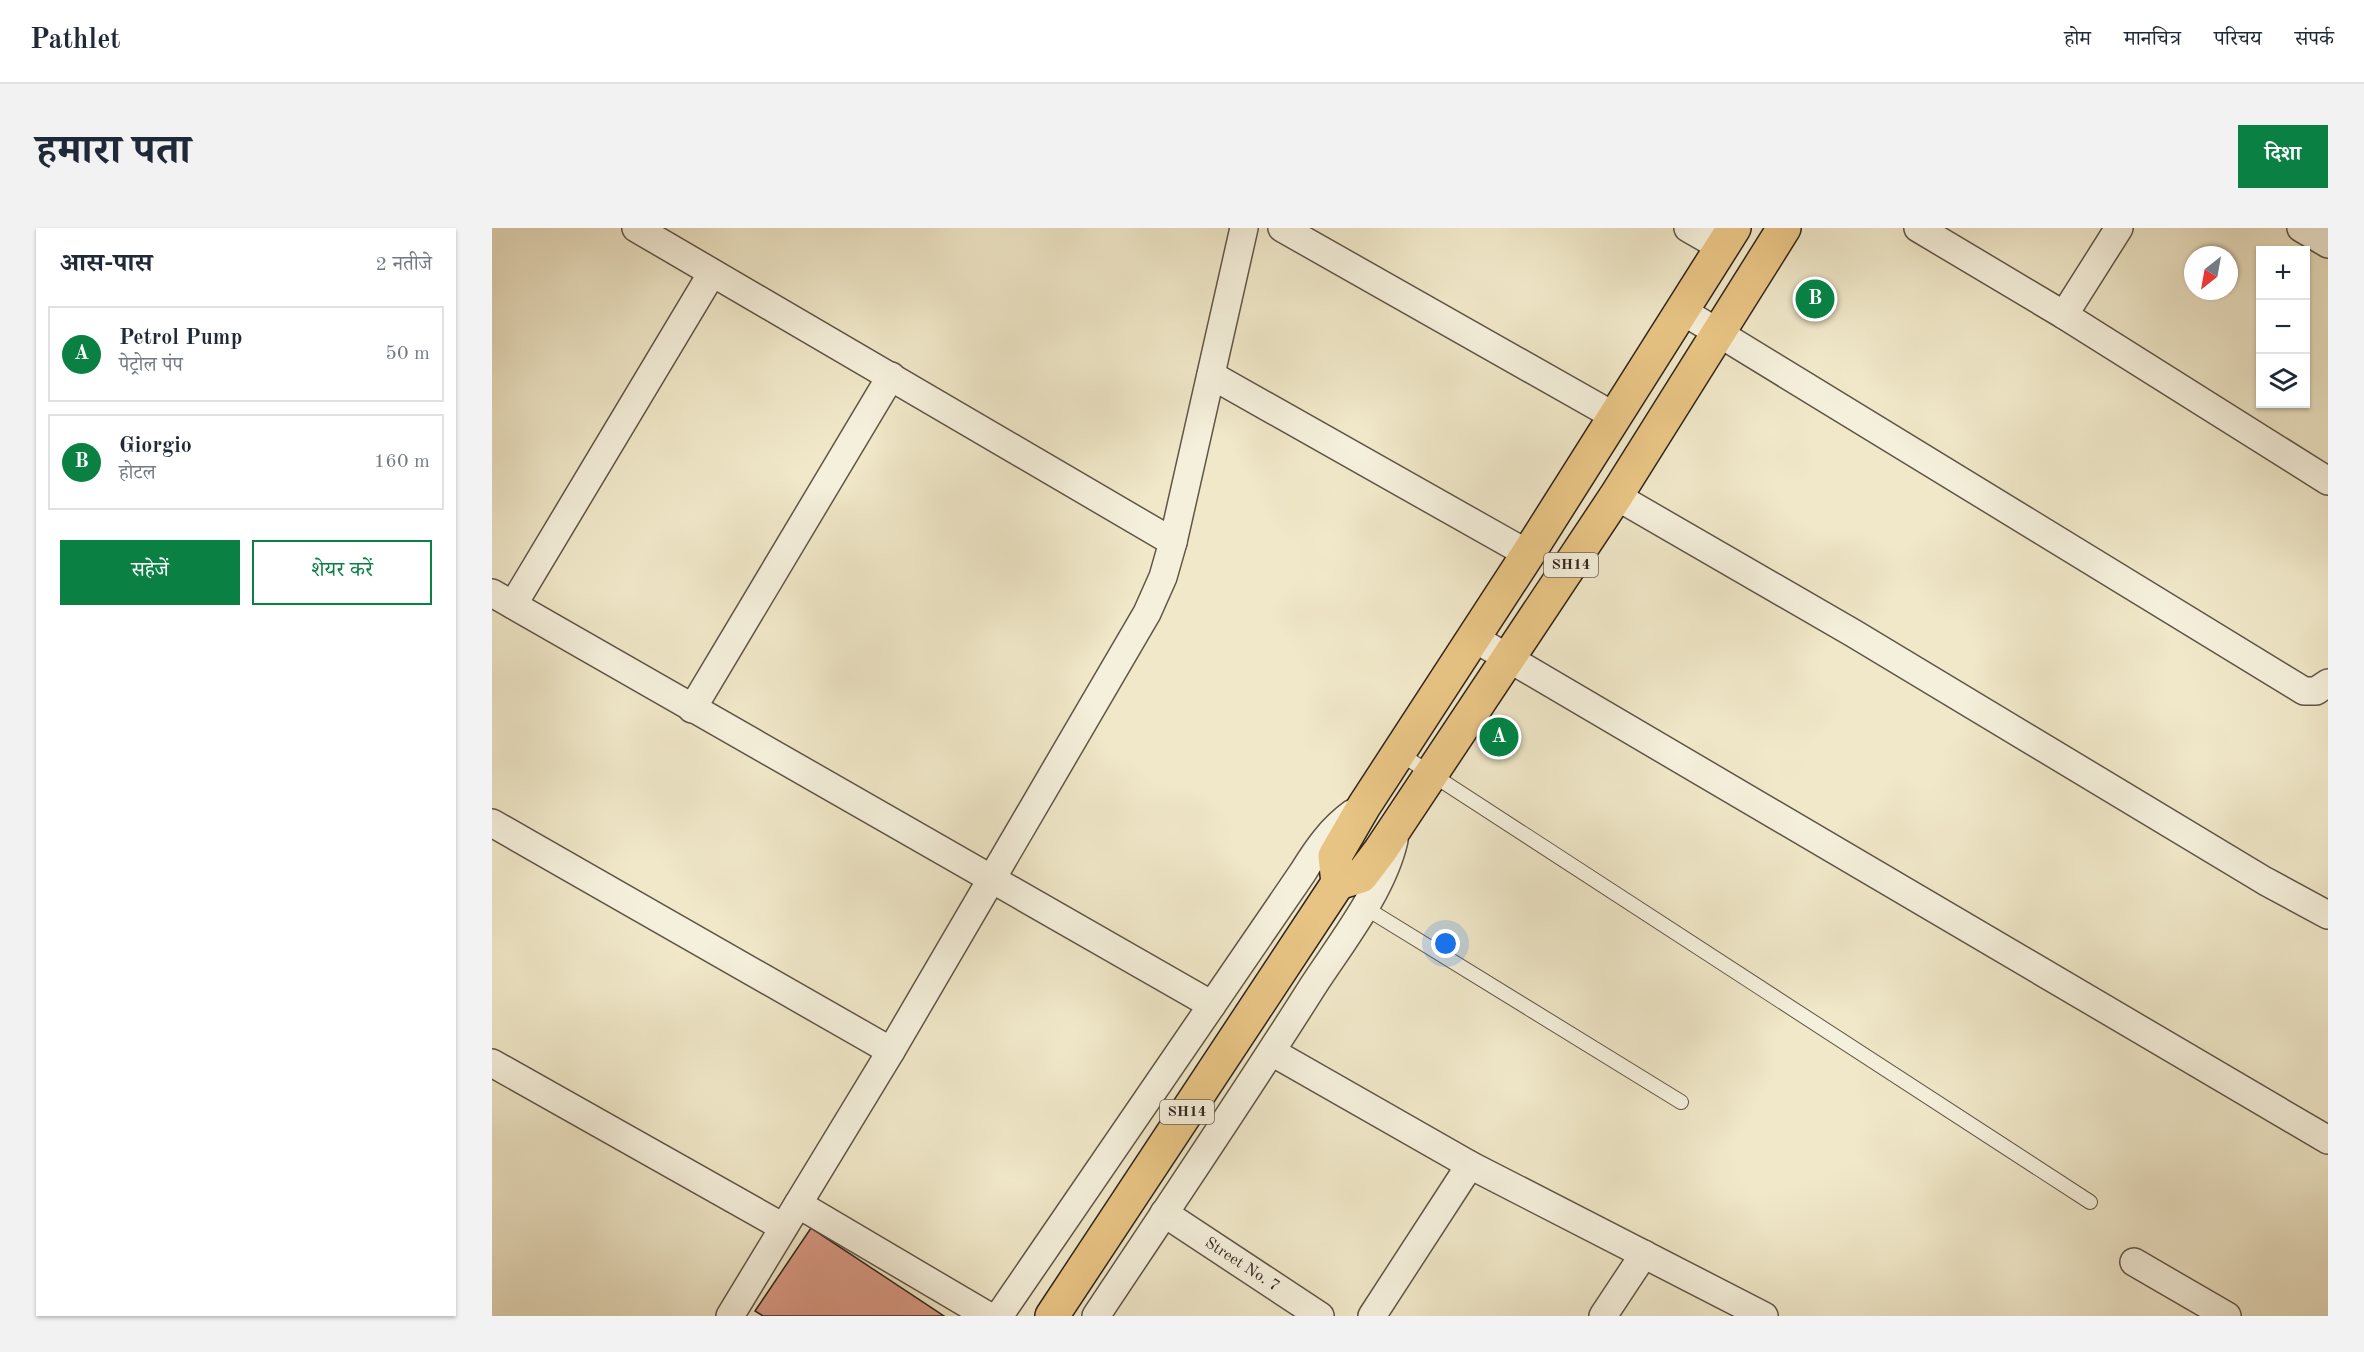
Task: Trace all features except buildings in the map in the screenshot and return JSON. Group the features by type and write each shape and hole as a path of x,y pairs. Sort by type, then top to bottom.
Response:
{"main road":[{"name":"SH14","path":"1052,1316 1330,895 1361,876 1509,659 1616,496 1784,228"},
{"name":"SH14","path":"1330,895 1335,856 1364,806 1528,554 1727,238"}],"street":[{"path":"636,228 1173,542"},
{"path":"730,1316 891,1051 1147,613 1163,577 1173,542 1244,228"},
{"path":"1282,228 1614,416"},
{"path":"1688,228 1727,238"},
{"path":"1918,228 2064,315 2328,481"},
{"path":"2064,315 2119,228"},
{"path":"2301,228 2328,244"},
{"path":"712,273 502,599 1212,1005"},
{"path":"1681,310 2304,691 2316,691 2328,683"},
{"path":"1211,375 1528,554"},
{"path":"692,709 891,376"},
{"path":"1616,496 1853,633 2265,880 2328,915"},
{"path":"1474,638 2328,1140"},
{"path":"999,1316 1319,846 1340,823 1364,806"},
{"path":"492,822 891,1051"},
{"path":"1096,1316 1272,1052 1364,907 1390,859 1397,825"},
{"path":"1272,1052 1470,1165 1764,1316"},
{"path":"492,1063 783,1227"},
{"path":"1372,1316 1470,1165"},
{"path":"798,1204 987,1316"},
{"name":"Street No. 7","path":"1164,1213 1320,1316"},
{"path":"1603,1316 1644,1254"},
{"path":"2134,1262 2228,1316"}],"lane":[{"path":"1399,753 2090,1202"},
{"path":"1364,907 1682,1102"}],"place":[{"name":"Giorgio","path":"1815,299"},
{"name":"Petrol Pump","path":"1499,737"}]}
